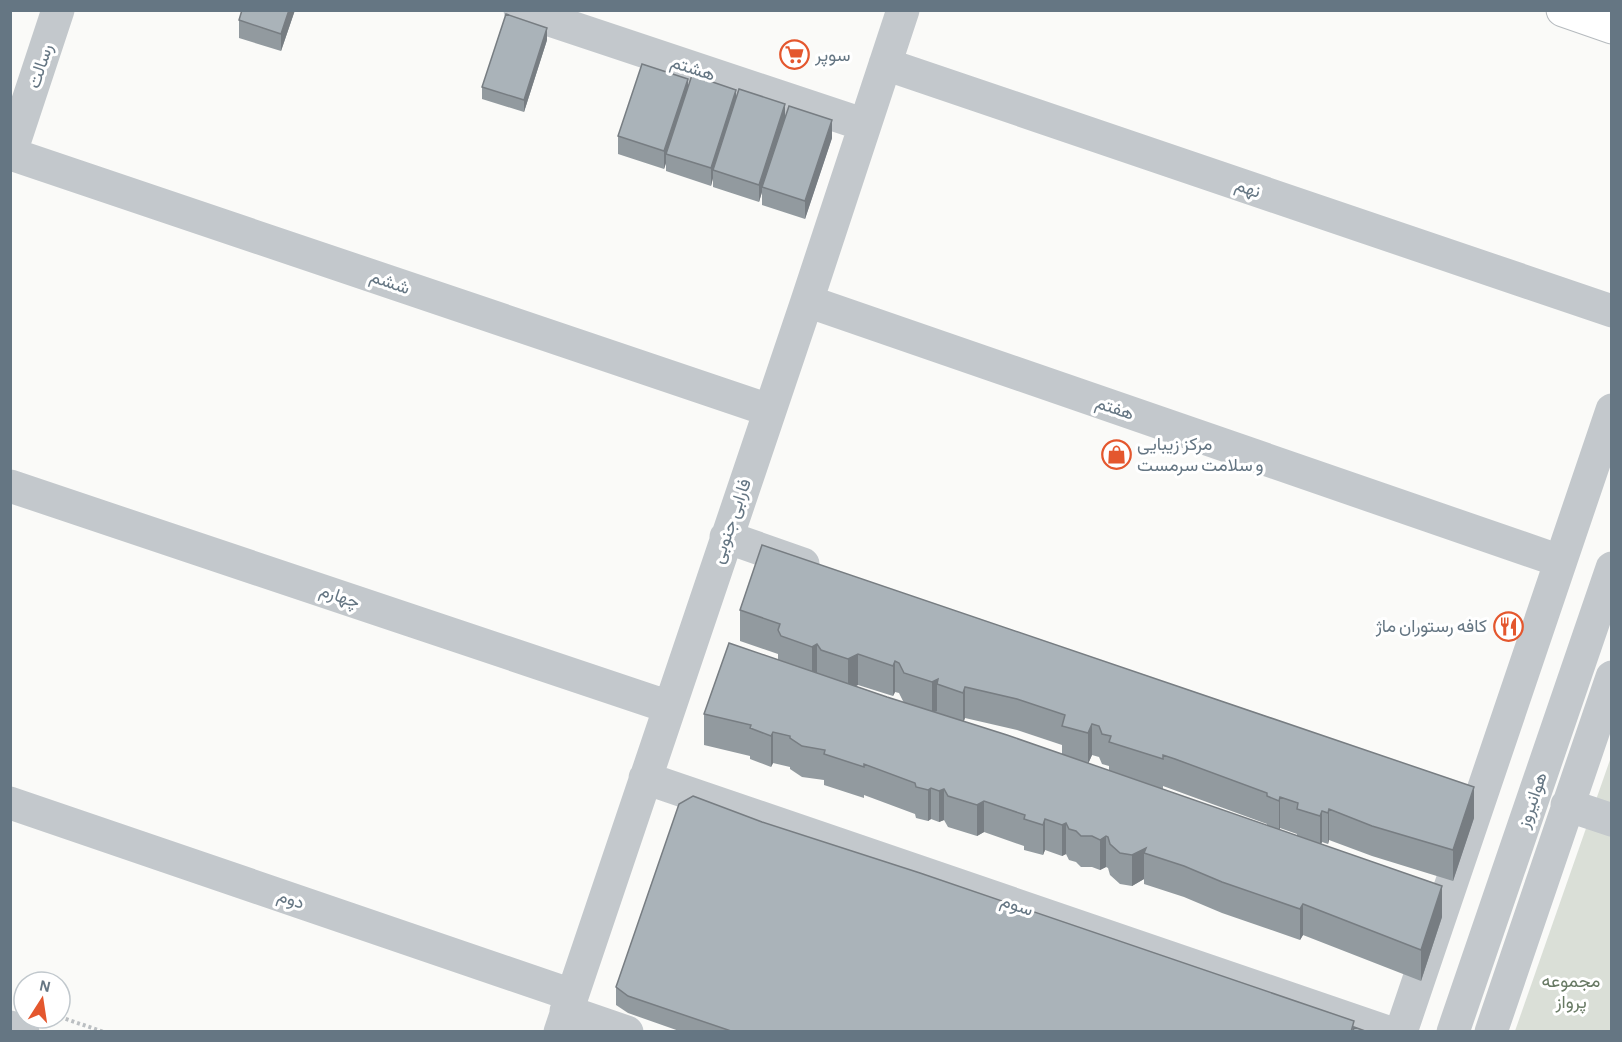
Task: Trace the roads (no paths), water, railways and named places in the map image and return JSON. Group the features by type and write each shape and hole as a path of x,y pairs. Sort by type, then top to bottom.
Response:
{"main road":[{"path":"1563,10 1611,27"}],"street":[{"name":"رسالت","path":"11,154 58,10"},
{"name":"هشتم","path":"520,10 865,125"},
{"name":"فارابی جنوبی","path":"566,1012 903,10"},
{"name":"نهم","path":"885,64 1611,311"},
{"name":"ششم","path":"11,154 769,410"},
{"name":"هفتم","path":"807,301 1560,561"},
{"path":"1401,1032 1468,796 1560,561 1611,410"},
{"name":"چهارم","path":"10,486 669,707"},
{"path":"726,537 827,572"},
{"name":"هوانیروز","path":"1453,1032 1611,568"},
{"name":"هوانیروز","path":"1491,1032 1611,677"},
{"name":"سوم","path":"645,778 1388,1032"},
{"name":"دوم","path":"10,803 566,1012 627,1032"},
{"path":"1567,805 1611,820"},
{"path":"1506,876 1539,888"},
{"path":"10,1028 23,1032"}],"place":[{"name":"سوپر","path":"794,55"},
{"name":"مرکز زیبایی و سلامت سرمست","path":"1116,454"},
{"name":"کافه رستوران ماژ","path":"1508,626"}],"park label":[{"name":"مجموعه پرواز","path":"1571,991"}]}
